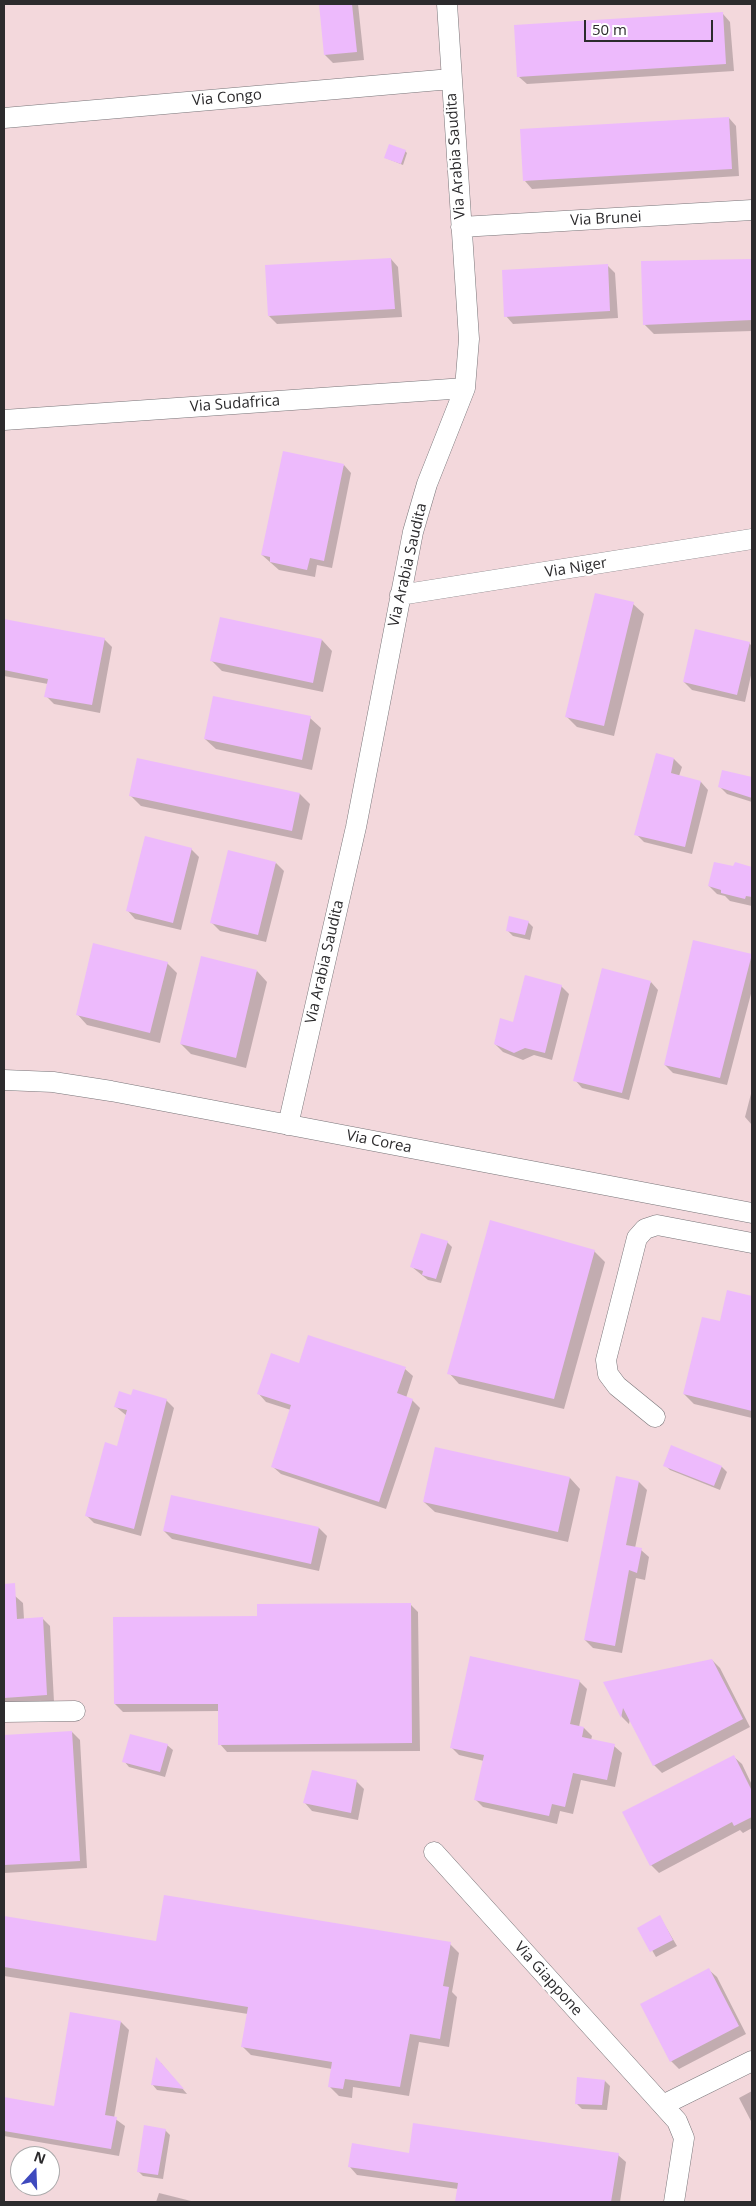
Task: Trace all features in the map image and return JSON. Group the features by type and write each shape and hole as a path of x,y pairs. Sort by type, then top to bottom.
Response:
{"street":[{"name":"Via Arabia Saudita","path":"288,1125 356,827 413,532 427,484 465,388 468,339 447,4"},
{"name":"Via Congo","path":"4,118 451,79"},
{"name":"Via Brunei","path":"461,227 752,210"},
{"name":"Via Sudafrica","path":"4,420 465,388"},
{"name":"Via Niger","path":"400,595 752,539"},
{"name":"Via Corea","path":"4,1080 53,1082 111,1091 752,1213"},
{"path":"684,1230 689,1201"},
{"path":"655,1417 617,1386 608,1374 606,1360 637,1238 645,1229 657,1225 752,1243"},
{"path":"4,1712 76,1711"},
{"name":"Via Giappone","path":"434,1852 677,2121 684,2138 674,2202"},
{"path":"663,2105 752,2062"}],"shaded area":[{"path":"4,4 752,4 752,2202 4,2202"}],"building":[{"path":"319,4 352,4 357,52 324,55"},
{"path":"723,12 726,64 517,77 514,25"},
{"path":"729,117 732,169 523,181 520,129"},
{"path":"389,144 406,150 401,164 384,158"},
{"path":"391,258 395,309 268,316 265,265"},
{"path":"752,259 752,320 643,325 641,261"},
{"path":"608,264 610,311 504,317 502,270"},
{"path":"283,451 344,464 324,561 310,558 307,570 270,562 270,557 261,555"},
{"path":"595,593 634,602 604,726 565,717"},
{"path":"220,617 322,639 313,683 210,661"},
{"path":"4,619 105,638 92,705 44,697 48,679 4,670"},
{"path":"695,629 750,642 737,695 683,682"},
{"path":"213,696 311,716 302,760 204,739"},
{"path":"656,753 674,758 671,773 701,781 685,847 634,835"},
{"path":"137,758 300,793 292,831 129,796"},
{"path":"722,770 752,777 752,798 718,787"},
{"path":"145,836 192,848 173,923 126,911"},
{"path":"228,850 276,862 258,935 210,923"},
{"path":"714,862 733,866 735,862 752,867 752,897 746,896 745,899 721,893 721,890 708,886"},
{"path":"509,916 529,921 525,935 506,931"},
{"path":"693,940 752,954 720,1078 664,1065"},
{"path":"93,943 168,962 150,1033 76,1015"},
{"path":"201,956 257,970 236,1058 180,1044"},
{"path":"602,968 651,981 622,1093 573,1081"},
{"path":"525,975 562,985 545,1053 525,1048 514,1053 494,1044 500,1018 513,1022"},
{"path":"490,1220 595,1250 554,1399 447,1374"},
{"path":"421,1233 448,1241 436,1279 422,1275 423,1271 410,1267"},
{"path":"727,1290 752,1296 752,1411 683,1394 702,1317 720,1321"},
{"path":"308,1335 406,1367 397,1393 413,1399 379,1502 271,1467 291,1405 257,1394 271,1353 299,1363"},
{"path":"133,1389 167,1399 134,1529 85,1516 105,1442 117,1446 127,1410 114,1407 119,1391 131,1395"},
{"path":"671,1445 722,1466 714,1486 663,1466"},
{"path":"435,1447 570,1477 558,1532 423,1502"},
{"path":"616,1476 639,1481 626,1545 642,1548 637,1573 629,1570 615,1646 584,1640"},
{"path":"171,1495 319,1527 311,1564 163,1531"},
{"path":"15,1583 17,1619 43,1617 47,1695 4,1698 4,1584"},
{"path":"411,1603 412,1743 218,1745 218,1704 114,1704 113,1617 257,1616 257,1604"},
{"path":"470,1656 580,1680 570,1724 584,1727 582,1737 615,1744 607,1780 573,1773 565,1807 552,1804 549,1816 474,1800 484,1755 450,1748"},
{"path":"712,1659 743,1719 653,1766 623,1708 621,1718 603,1682"},
{"path":"72,1731 80,1861 4,1865 4,1735"},
{"path":"130,1734 168,1744 160,1772 122,1762"},
{"path":"734,1755 752,1791 752,1817 734,1826 732,1822 650,1866 622,1812"},
{"path":"312,1770 357,1780 351,1813 303,1803"},
{"path":"164,1895 451,1942 443,1986 449,1987 440,2039 410,2034 400,2087 345,2079 343,2089 328,2087 332,2062 241,2047 248,2007 4,1967 4,1916 156,1941"},
{"path":"660,1915 673,1940 650,1952 637,1928"},
{"path":"709,1968 739,2026 670,2062 640,2004"},
{"path":"70,2012 121,2021 105,2115 117,2117 111,2149 4,2131 4,2097 54,2106"},
{"path":"156,2057 184,2089 151,2085"},
{"path":"577,2077 605,2080 602,2105 575,2104"},
{"path":"413,2123 619,2153 611,2202 455,2202 458,2183 348,2167 352,2143 409,2153"},
{"path":"144,2125 166,2129 158,2175 137,2172"}]}
